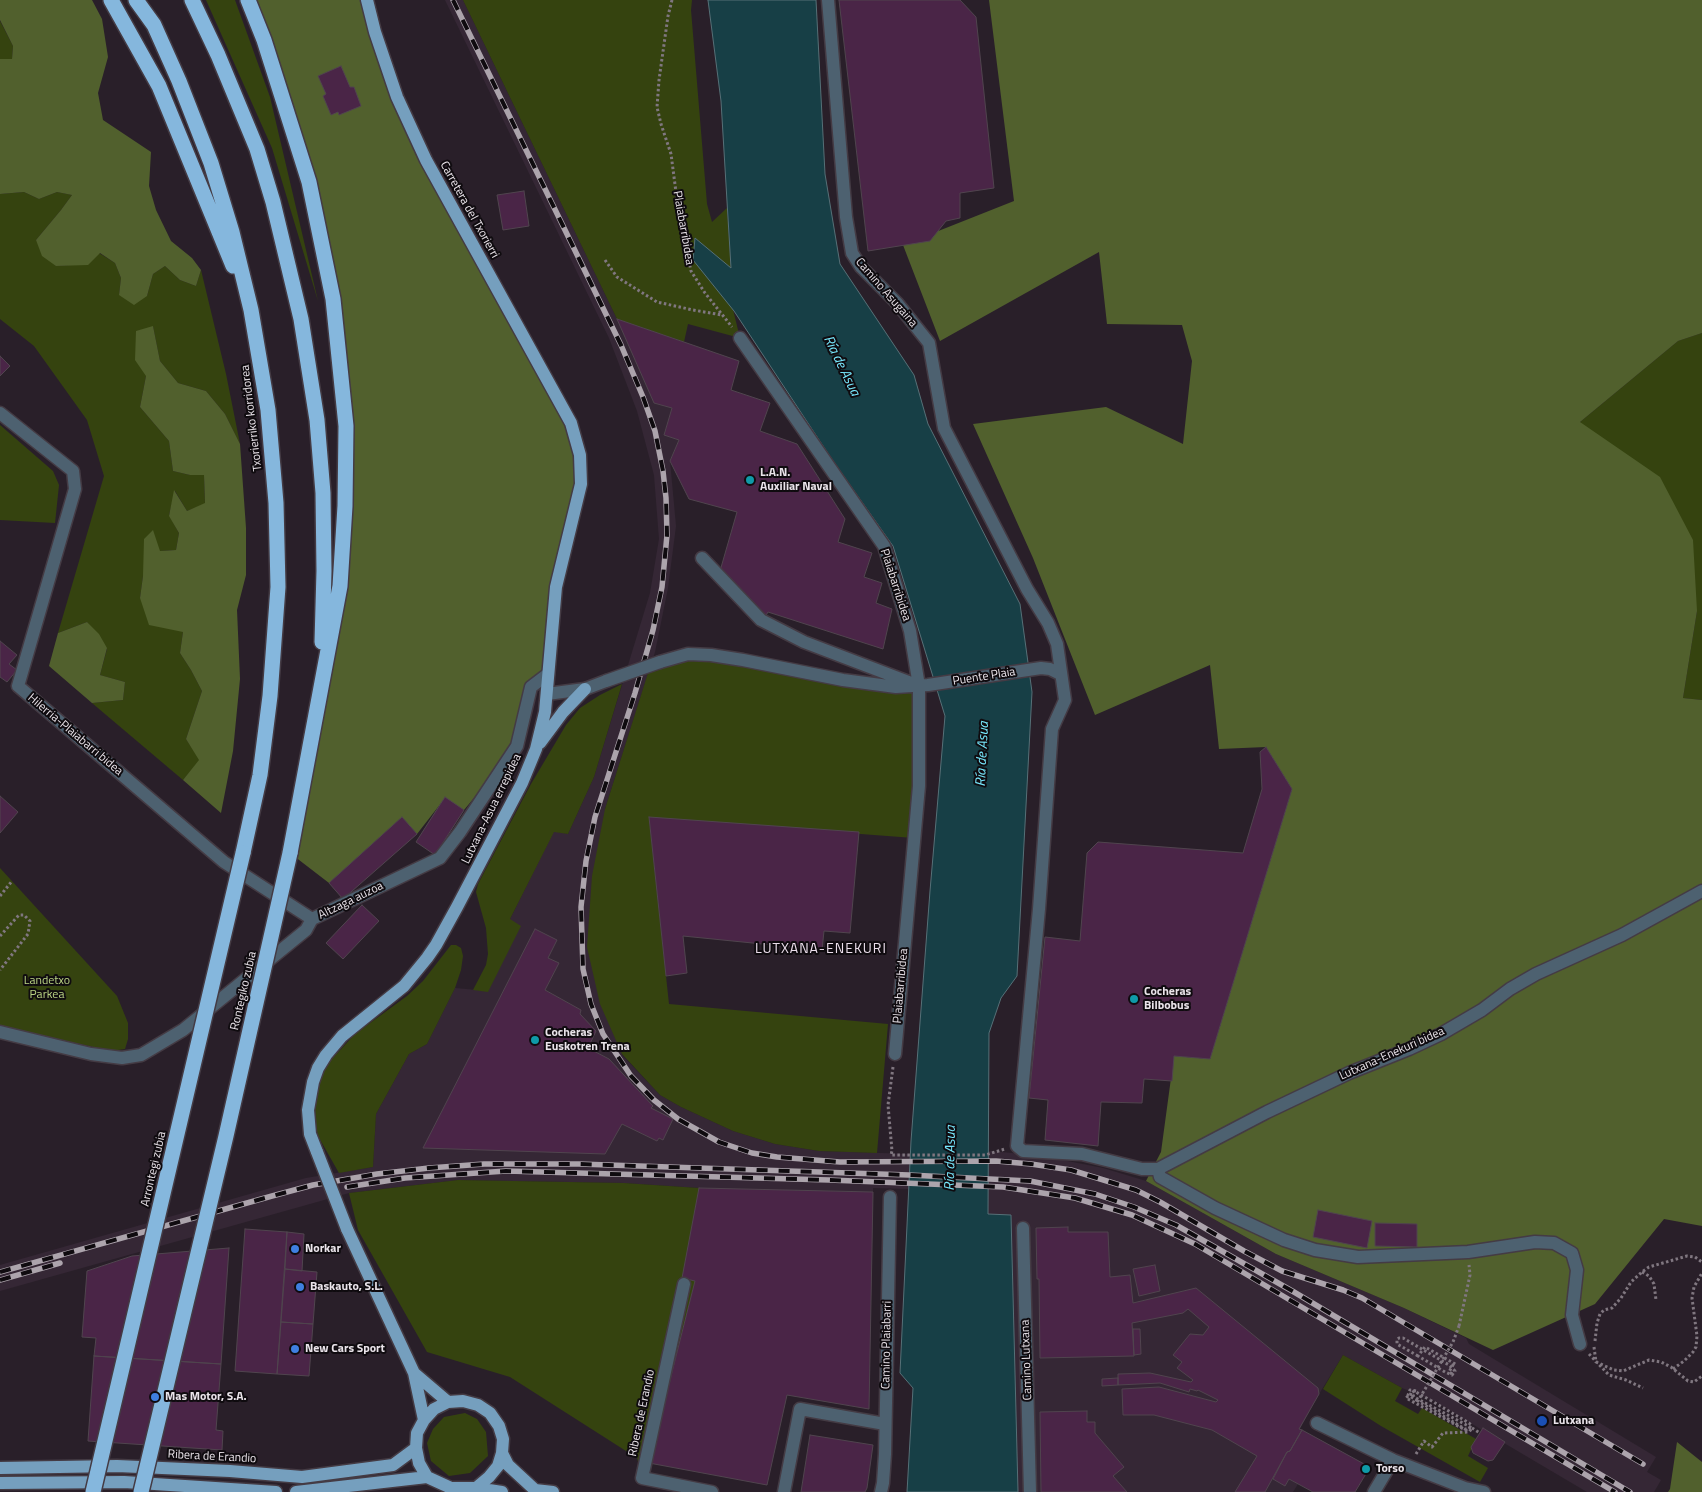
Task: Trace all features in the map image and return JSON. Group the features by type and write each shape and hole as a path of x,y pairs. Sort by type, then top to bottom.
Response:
{"highway":[{"path":"111,0 159,86 251,310"},
{"name":"Txorierriko korridorea","path":"136,0 154,26 179,81 211,163 232,232 251,310 268,410 276,503 278,587 270,696 260,776 243,853"},
{"path":"143,0 154,26"},
{"path":"192,0 218,55 257,149 273,202 301,319 317,420 323,493 324,571 321,653 310,748"},
{"path":"248,0 264,40 309,182 333,299 346,426 345,506 340,586 310,748"},
{"name":"Rontegiko zubia","path":"141,1492 226,1136 290,853 310,748"},
{"name":"Arrontegi zubia","path":"93,1492 243,853"}],"main road":[{"name":"Carretera del Txorierri","path":"367,0 375,32 397,98 426,160 571,423"},
{"name":"Lutxana-Asua errepidea","path":"414,1373 347,1229 310,1134 308,1110 313,1082 318,1068 326,1055 342,1036 404,986 436,945 522,783 536,749 545,712 556,587 581,484 580,455 571,423"},
{"path":"536,749 564,712 585,689"},
{"path":"414,1373 448,1402"},
{"path":"414,1373 424,1420"},
{"path":"428,1478 420,1463 416,1448 417,1433 424,1420 434,1409 448,1402 463,1401 478,1405 490,1413 499,1426 503,1439 502,1453 498,1466 476,1488"},
{"name":"Ribera de Erandio","path":"0,1468 116,1466 230,1471 302,1477 393,1465 416,1448"},
{"path":"502,1453 508,1465 535,1490 553,1492"},
{"path":"296,1492 428,1478 451,1488 476,1488 502,1492"},
{"path":"0,1482 124,1482 276,1492"}],"street":[{"name":"Camino Asugaina","path":"828,0 846,218 852,253 861,268 897,303 929,343 944,428 1027,589 1058,644 1060,674 1065,700 1052,729 1039,909 1018,1146 1023,1151 1082,1154 1142,1169 1158,1169"},
{"name":"Plaiabarribidea","path":"740,338 884,546 910,631 923,686 919,786 895,1054"},
{"name":"Hilerria-Plaiabarri bidea","path":"0,413 73,471 75,489 18,686 224,862 312,919"},
{"path":"702,558 761,620 804,642 923,686"},
{"name":"Puente Plaia","path":"547,694 585,689 688,654 711,655 842,680 896,686 923,686 1040,668 1050,669 1060,674"},
{"name":"Altzaga auzoa","path":"0,1032 91,1054 122,1058 141,1055 183,1030 306,930 312,919 440,858 460,832 517,746 531,687 548,674"},
{"name":"Lutxana-Enekuri bidea","path":"1158,1169 1310,1091 1441,1034 1482,1010 1510,989 1536,974 1622,935 1702,891"},
{"path":"1158,1169 1160,1177 1215,1208 1284,1240 1315,1250 1358,1257 1468,1252 1535,1242 1554,1243 1572,1253 1577,1270 1572,1315 1580,1344"},
{"name":"Camino Plaiabarri","path":"881,1492 884,1483 890,1197"},
{"name":"Camino Lutxana","path":"1023,1228 1030,1492"},
{"name":"Ribera de Erandio","path":"684,1284 642,1478 712,1492"},
{"path":"784,1492 800,1409 885,1424"},
{"path":"1317,1422 1393,1460 1465,1488 1484,1492"},
{"path":"1374,1492 1393,1460"}],"path":[{"name":"Plaiabarribidea","path":"672,0 664,44 657,106 671,154 679,215 690,271 740,338"},
{"path":"605,260 617,277 657,302 722,315"},
{"path":"0,896 12,881"},
{"path":"0,936 19,915 24,915 30,921 28,934 0,970"},
{"path":"895,1054 888,1105 891,1155 985,1155 1001,1150"},
{"path":"1418,1401 1453,1342 1459,1326 1470,1275 1468,1252"},
{"path":"1596,1362 1594,1347 1600,1314 1604,1310 1612,1308 1631,1282 1649,1267 1687,1256 1695,1257 1702,1262"},
{"path":"1642,1272 1649,1276 1654,1284 1656,1300"},
{"path":"1672,1369 1693,1352 1696,1347 1697,1336 1692,1298 1694,1287 1702,1273"},
{"path":"1403,1338 1442,1362 1454,1369 1455,1371 1452,1375 1397,1344 1397,1339 1403,1338"},
{"path":"1580,1344 1609,1375 1643,1388"},
{"path":"1418,1356 1424,1347 1456,1364 1449,1372 1452,1374"},
{"path":"1596,1362 1614,1370 1623,1370 1649,1360 1661,1362 1688,1381 1694,1382 1702,1376"},
{"path":"1414,1397 1412,1393 1414,1391 1422,1396 1469,1423 1471,1425 1469,1429 1408,1395 1410,1390 1416,1391 1422,1396"},
{"path":"1469,1432 1406,1398 1410,1394 1480,1433"},
{"path":"1469,1432 1472,1428"},
{"path":"1408,1466 1424,1441 1432,1447 1443,1433 1469,1432"}],"shaded area":[{"path":"445,0 463,0 617,319 672,408 664,434 679,440 670,461 676,526 668,588 655,652 605,809 622,1055 660,1095 733,1131 775,1144 819,1151 911,1154 909,1189 873,1188 873,1192 699,1188 624,1183 458,1180 349,1193 0,1291 0,1265 306,1178 373,1167 376,1114 409,1054 427,1044 455,988 488,991 510,919 554,831 568,834 594,777 650,593 659,539 654,475 637,411 609,338"},
{"path":"988,1151 1037,1155 1103,1168 1146,1181 1276,1254 1404,1308 1466,1338 1469,1344 1656,1457 1647,1472 1661,1480 1654,1492 1587,1492 1504,1443 1493,1460 1488,1461 1473,1453 1482,1430 1435,1401 1402,1388 1343,1355 1319,1394 1300,1429 1302,1430 1273,1478 1285,1486 1289,1479 1298,1484 1293,1492 1018,1492 1011,1216 988,1215"}],"green space":[{"path":"0,0 92,0 102,19 108,57 98,93 103,120 151,152 149,186 156,210 171,241 192,258 201,270 196,286 180,280 165,266 153,274 147,296 134,305 119,295 121,278 115,263 100,253 88,265 56,266 42,256 36,240 72,195 57,192 39,199 24,192 0,194 0,59 12,59 13,46 0,20"},
{"path":"206,0 235,0 270,97 318,301 272,148"},
{"path":"248,0 367,0 397,97 571,423 580,455 563,555 548,674 531,687 517,746 464,810 445,798 417,834 402,817 329,883 290,853 340,586 346,426 309,182"},
{"path":"463,0 692,0 691,10 707,204 712,222 727,208 731,269 721,261 740,338 688,324 684,342 617,319"},
{"path":"989,0 1702,0 1702,333 1678,341 1580,422 1660,477 1693,540 1697,611 1683,698 1702,700 1702,1226 1664,1219 1595,1304 1493,1350 1404,1308 1276,1254 1146,1181 1161,1152 1174,1056 1210,1059 1292,789 1266,747 1219,749 1210,665 1095,715 1033,558 973,424 1106,407 1183,444 1192,361 1182,325 1107,324 1099,252 940,341 903,245 1014,201"},
{"path":"0,21 13,46 12,59 0,59"},
{"path":"24,192 39,199 57,192 72,195 36,240 56,266 71,265 99,253 115,263 121,278 119,295 147,296 153,274 165,266 180,280 196,286 201,270 226,374 240,444 225,414 206,391 178,383 160,361 153,326 140,407 169,441 173,471 190,475 204,475 205,504 187,511 175,491 169,515 179,533 176,550 160,551 143,576 140,598 183,632 180,653 202,691 186,739 200,760 183,780 92,703 123,700 125,682 100,675 107,649 87,622 58,633 104,476 87,420 34,346 0,319 0,194"},
{"path":"153,326 160,361 178,383 206,391 225,414 240,444 246,528 246,575 237,610 240,679 233,751 221,813 183,780 199,760 186,739 202,691 180,653 183,632 149,625 140,598 143,576 144,539 153,530 160,551 176,550 179,533 169,516 174,490 187,511 205,503 204,475 190,475 173,471 169,441 140,407 146,376 135,360 136,331"},
{"path":"1702,333 1702,700 1683,698 1697,611 1580,422 1678,341"},
{"path":"0,425 53,471 59,485 55,523 0,520"},
{"path":"87,622 99,634 107,648 100,675 125,682 123,700 92,703 49,666 58,633"},
{"path":"688,654 919,686 914,838 649,818 669,1004 888,1024 877,1153 819,1151 775,1144 733,1131 681,1107 660,1095 622,1054 600,1004 587,947 592,876 605,809 648,673 660,662"},
{"path":"622,684 594,777 568,834 554,832 510,919 521,926 488,992 473,990 486,965 488,954 486,928 476,892 478,884 531,784 566,725 580,708"},
{"name":"Landetxo Parkea","path":"0,868 117,996 128,1023 128,1039 125,1049 111,1051 0,1026"},
{"path":"451,945 461,948 463,956 455,988 427,1044 409,1054 376,1114 373,1167 339,1173 318,1136 314,1117 315,1095 320,1077 331,1060 355,1034 407,996 423,981"},
{"path":"458,1180 624,1183 699,1188 695,1281 649,1463 642,1478 637,1458 510,1377 427,1352 358,1230 349,1193"},
{"path":"1343,1355 1402,1388 1395,1401 1418,1414 1422,1408 1476,1439 1468,1456 1488,1468 1480,1482 1381,1426 1323,1389"},
{"path":"465,1413 477,1419 486,1432 488,1456 470,1473 449,1476 431,1461 427,1443 433,1429 444,1417"},
{"path":"1677,1442 1702,1462 1702,1492 1668,1492"}],"water":[{"name":"Ría de Asua","path":"708,0 816,0 825,174 840,264 914,375 928,424 1020,604 1032,692 1017,976 1001,998 989,1033 988,1214 1011,1215 1018,1492 907,1492 913,1388 900,1373 911,1141 945,716 893,546 833,461 734,311 693,260 695,238 731,268 721,101"}],"building":[{"path":"839,0 960,0 976,17 994,188 960,193 960,218 946,221 930,241 868,251"},
{"path":"341,66 350,87 354,87 361,106 339,115 338,112 331,115 323,96 326,94 318,76"},
{"path":"524,191 529,226 503,230 497,195"},
{"name":"L.A.N. Auxiliar Naval","path":"617,319 739,361 731,390 770,403 760,431 797,444 845,519 838,542 872,553 864,577 882,583 876,603 892,609 883,649 768,612 765,617 720,571 737,512 689,499 670,461 679,440 664,435 672,408 654,403"},
{"path":"0,356 10,366 0,376"},
{"path":"0,641 17,655 9,664 17,670 7,682 0,677"},
{"name":"Cocheras Bilbobus","path":"1266,747 1292,789 1210,1059 1174,1056 1172,1081 1144,1079 1142,1103 1101,1102 1098,1146 1045,1140 1048,1100 1029,1098 1045,937 1080,941 1087,853 1098,842 1243,853 1262,789 1260,752"},
{"path":"0,796 18,812 0,833"},
{"path":"445,797 464,810 435,855 416,842"},
{"path":"402,817 417,834 343,899 329,883"},
{"path":"649,817 859,832 850,933 824,931 822,950 683,936 687,973 666,976"},
{"path":"362,905 379,921 343,959 326,943"},
{"name":"Cocheras Euskotren Trena","path":"535,929 557,940 548,958 559,963 545,990 581,1010 580,1014 596,1031 588,1048 609,1059 653,1106 651,1108 673,1119 663,1140 659,1138 657,1141 622,1124 605,1154 423,1148"},
{"path":"699,1188 873,1192 869,1409 787,1395 767,1485 649,1463 695,1281 682,1278"},
{"path":"1318,1210 1372,1221 1367,1248 1313,1237"},
{"path":"1375,1223 1417,1224 1417,1247 1375,1246"},
{"path":"1068,1227 1068,1232 1108,1232 1110,1277 1130,1275 1133,1303 1196,1288 1318,1388 1319,1394 1299,1429 1302,1430 1290,1451 1287,1452 1265,1492 1235,1492 1257,1456 1212,1430 1154,1415 1123,1415 1122,1389 1159,1387 1216,1402 1218,1400 1198,1390 1190,1389 1189,1392 1160,1383 1118,1385 1118,1374 1150,1373 1191,1382 1193,1380 1177,1368 1182,1362 1173,1355 1190,1334 1203,1335 1209,1327 1188,1309 1183,1313 1132,1323 1134,1356 1040,1358 1036,1228"},
{"path":"245,1229 287,1232 277,1374 235,1371"},
{"name":"Norkar","path":"287,1232 304,1234 302,1271 285,1269"},
{"path":"229,1248 221,1364 94,1356 96,1338 82,1337 87,1271 132,1256"},
{"path":"1155,1265 1160,1291 1139,1296 1133,1269"},
{"name":"Baskauto, S.L.","path":"285,1269 317,1272 313,1324 281,1322"},
{"name":"New Cars Sport","path":"281,1322 313,1324 309,1376 277,1374"},
{"path":"1133,1329 1140,1329 1141,1354 1134,1355"},
{"name":"Mas Motor, S.A.","path":"94,1356 221,1364 216,1430 223,1431 222,1450 88,1441"},
{"path":"1118,1378 1118,1385 1102,1386 1102,1379"},
{"path":"1087,1411 1087,1422 1095,1422 1095,1433 1124,1467 1113,1476 1127,1492 1041,1492 1040,1412"},
{"path":"1483,1428 1505,1442 1493,1460 1488,1461 1473,1453 1471,1447"},
{"path":"1302,1430 1366,1465 1367,1472 1355,1492 1313,1492 1289,1479 1285,1486 1273,1479 1287,1452 1290,1451"},
{"path":"810,1435 873,1445 865,1492 801,1492"}],"railway":[{"path":"453,0 621,345 655,431 663,471 667,535 662,587 653,630 635,693 595,817 586,861 581,907 583,969 591,1004 603,1034 631,1076 654,1100 678,1119 719,1142 752,1153 840,1162 996,1161 1031,1164 1071,1170 1136,1190 1282,1271 1343,1290 1362,1298 1643,1464"},
{"path":"0,1272 313,1185 377,1174 429,1168 484,1164 579,1164 1030,1181 1095,1194 1134,1207 1176,1225 1294,1292 1630,1492"},
{"path":"347,1187 405,1178 506,1171 1003,1187 1075,1198 1132,1215 1195,1244 1615,1492"},
{"path":"0,1280 60,1263"}],"place":[{"name":"L.A.N. Auxiliar Naval","path":"750,480"},
{"name":"Cocheras Bilbobus","path":"1134,999"},
{"name":"Cocheras Euskotren Trena","path":"535,1040"},
{"name":"Norkar","path":"295,1249"},
{"name":"Baskauto, S.L.","path":"300,1287"},
{"name":"New Cars Sport","path":"295,1349"},
{"name":"Mas Motor, S.A.","path":"155,1397"},
{"name":"Lutxana","path":"1542,1421"},
{"name":"Torso","path":"1366,1469"}],"district":[{"name":"LUTXANA-ENEKURI","path":"821,950"}]}
